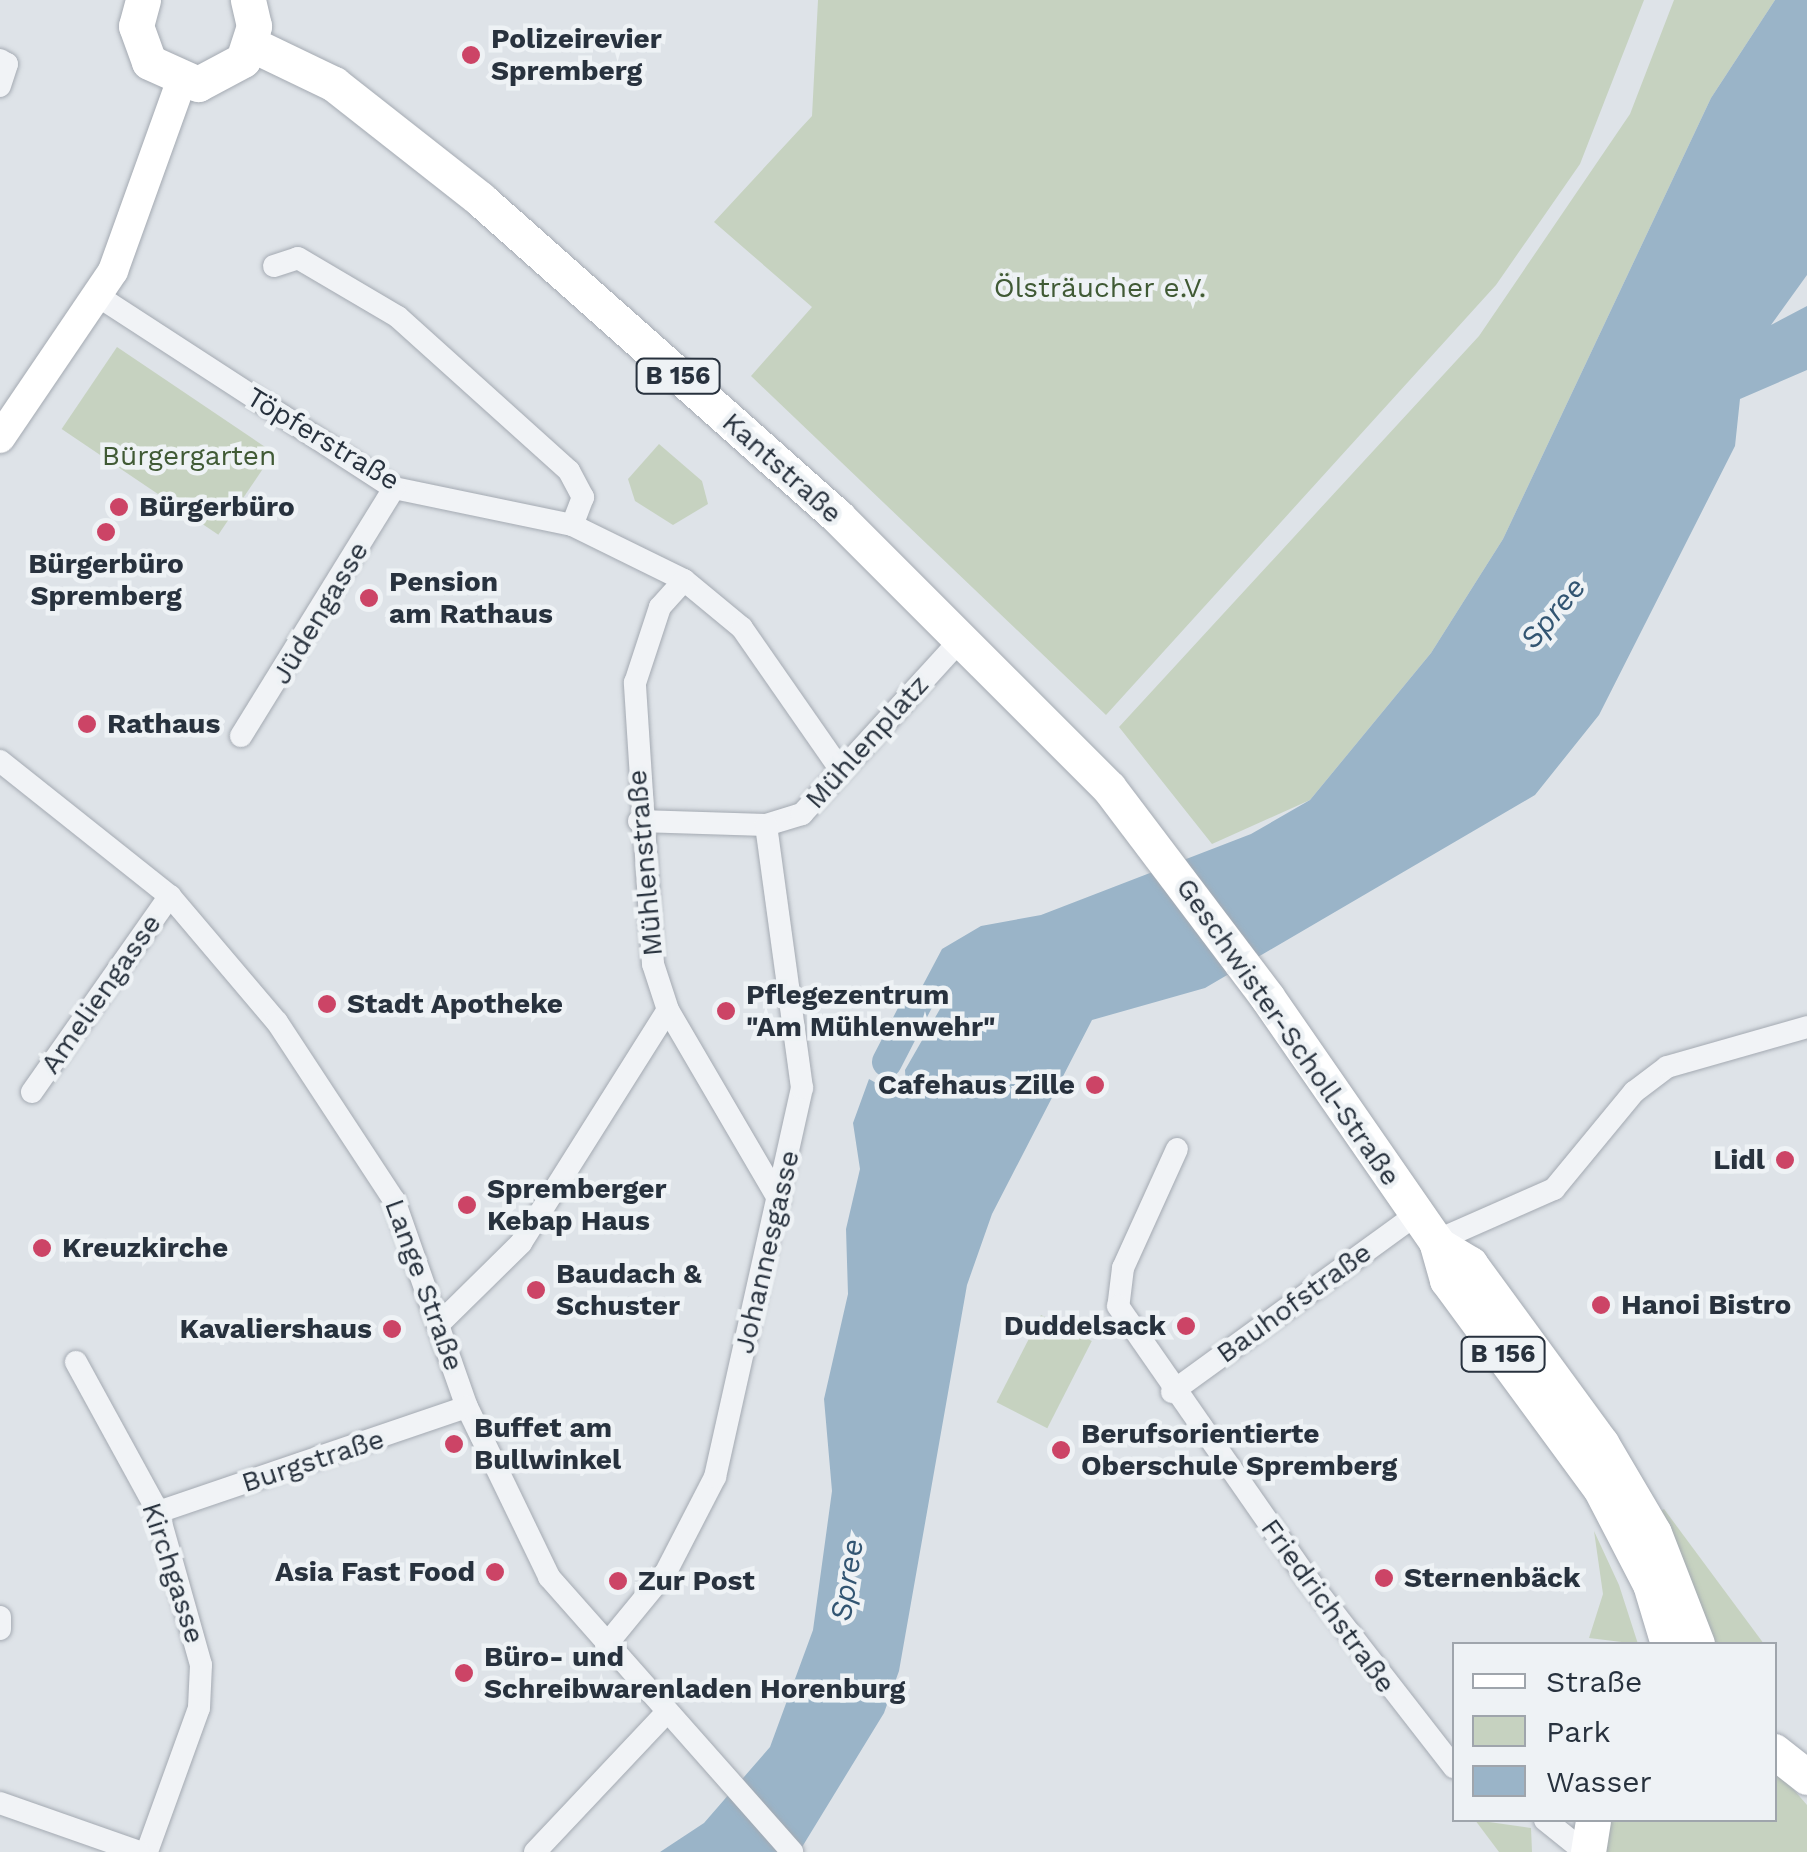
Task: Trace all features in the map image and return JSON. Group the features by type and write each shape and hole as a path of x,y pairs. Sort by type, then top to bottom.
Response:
{"main road":[{"path":"143,0 140,45 181,82 216,80 251,44 248,0"},
{"name":"Kantstraße","path":"251,44 387,120 962,637 1138,821"},
{"path":"0,438 98,296 146,202 181,82"},
{"name":"Geschwister-Scholl-Straße","path":"1138,821 1267,996 1430,1233 1448,1280 1618,1518 1667,1642"},
{"name":"Geschwister-Scholl-Straße","path":"1430,1233 1470,1264 1618,1469 1677,1581 1696,1642"},
{"path":"1586,1852 1593,1822"}],"street":[{"path":"0,60 0,86"},
{"path":"274,266 298,258 398,317 569,471 584,496 572,526"},
{"name":"Töpferstraße","path":"98,296 394,488 572,526 684,580 742,628 840,769"},
{"name":"Jüdengasse","path":"241,736 394,488"},
{"name":"Mühlenstraße","path":"684,580 660,606 635,683 639,821 652,964 668,1010 779,1200"},
{"name":"Mühlenplatz","path":"639,821 766,825 802,814 962,637"},
{"name":"Lange Straße","path":"0,761 170,896 364,1143 442,1321 467,1406 549,1577 664,1715 792,1852"},
{"name":"Johannesgasse","path":"606,1645 666,1572 715,1477 802,1088 766,825"},
{"name":"Ameliengasse","path":"32,1092 170,896"},
{"path":"442,1321 522,1243 668,1010"},
{"name":"Bauhofstraße","path":"1172,1392 1430,1233 1554,1188 1634,1092 1667,1067 1807,1027"},
{"name":"Friedrichstraße","path":"1177,1149 1114,1293 1172,1392 1452,1765"},
{"name":"Kirchgasse","path":"76,1362 158,1512 201,1665 200,1708 148,1852"},
{"name":"Burgstraße","path":"158,1512 467,1406"},
{"path":"535,1852 664,1715"},
{"path":"0,1803 140,1852"},
{"path":"1548,1822 1586,1852"}],"green space":[{"name":"Ölsträucher e.V.","path":"818,0 1644,0 1580,164 1496,285 1106,715 751,376 812,307 714,222 812,116"},
{"path":"1674,0 1775,0 1711,98 1503,539 1431,653 1310,800 1212,844 1119,727 1479,336 1630,114"},
{"name":"Bürgergarten","path":"117,347 274,453 218,535 62,429"},
{"path":"659,444 702,481 708,504 673,525 635,501 628,479"},
{"path":"1041,1315 1092,1341 1047,1428 997,1402"},
{"path":"1664,1509 1763,1642 1706,1642 1657,1513"},
{"path":"1594,1531 1619,1585 1637,1642 1589,1638 1603,1594"},
{"path":"1777,1770 1807,1805 1807,1852 1601,1852 1607,1822 1777,1822"},
{"path":"1476,1822 1531,1828 1532,1852 1499,1852"}],"water":[{"name":"Spree","path":"1775,0 1807,0 1807,275 1771,325 1807,306 1807,370 1740,399 1735,446 1599,715 1535,795 1205,988 1092,1020 992,1214 967,1285 899,1671 884,1713 799,1852 660,1852 704,1823 770,1747 813,1630 832,1491 824,1399 848,1294 846,1229 860,1169 853,1123 869,1079 892,1092 906,1086 905,1070 944,1002 915,1000 942,949 981,926 1041,915 1251,834 1310,800 1431,653 1503,539 1711,98"}],"waterway":[{"path":"887,1062 918,1002"}],"place":[{"name":"Polizeirevier Spremberg","path":"471,55"},
{"name":"Bürgerbüro","path":"119,507"},
{"name":"Bürgerbüro Spremberg","path":"106,532"},
{"name":"Pension am Rathaus","path":"369,598"},
{"name":"Rathaus","path":"87,724"},
{"name":"Stadt Apotheke","path":"327,1004"},
{"name":"Pflegezentrum \"Am Mühlenwehr\"","path":"726,1011"},
{"name":"Cafehaus Zille","path":"1095,1085"},
{"name":"Lidl","path":"1785,1160"},
{"name":"Spremberger Kebap Haus","path":"467,1205"},
{"name":"Kreuzkirche","path":"42,1248"},
{"name":"Baudach & Schuster","path":"536,1290"},
{"name":"Hanoi Bistro","path":"1601,1305"},
{"name":"Duddelsack","path":"1186,1326"},
{"name":"Kavaliershaus","path":"392,1329"},
{"name":"Buffet am Bullwinkel","path":"454,1444"},
{"name":"Berufsorientierte Oberschule Spremberg","path":"1061,1450"},
{"name":"Asia Fast Food","path":"495,1572"},
{"name":"Sternenbäck","path":"1384,1578"},
{"name":"Zur Post","path":"618,1581"},
{"name":"Büro- und Schreibwarenladen Horenburg","path":"464,1673"}]}
